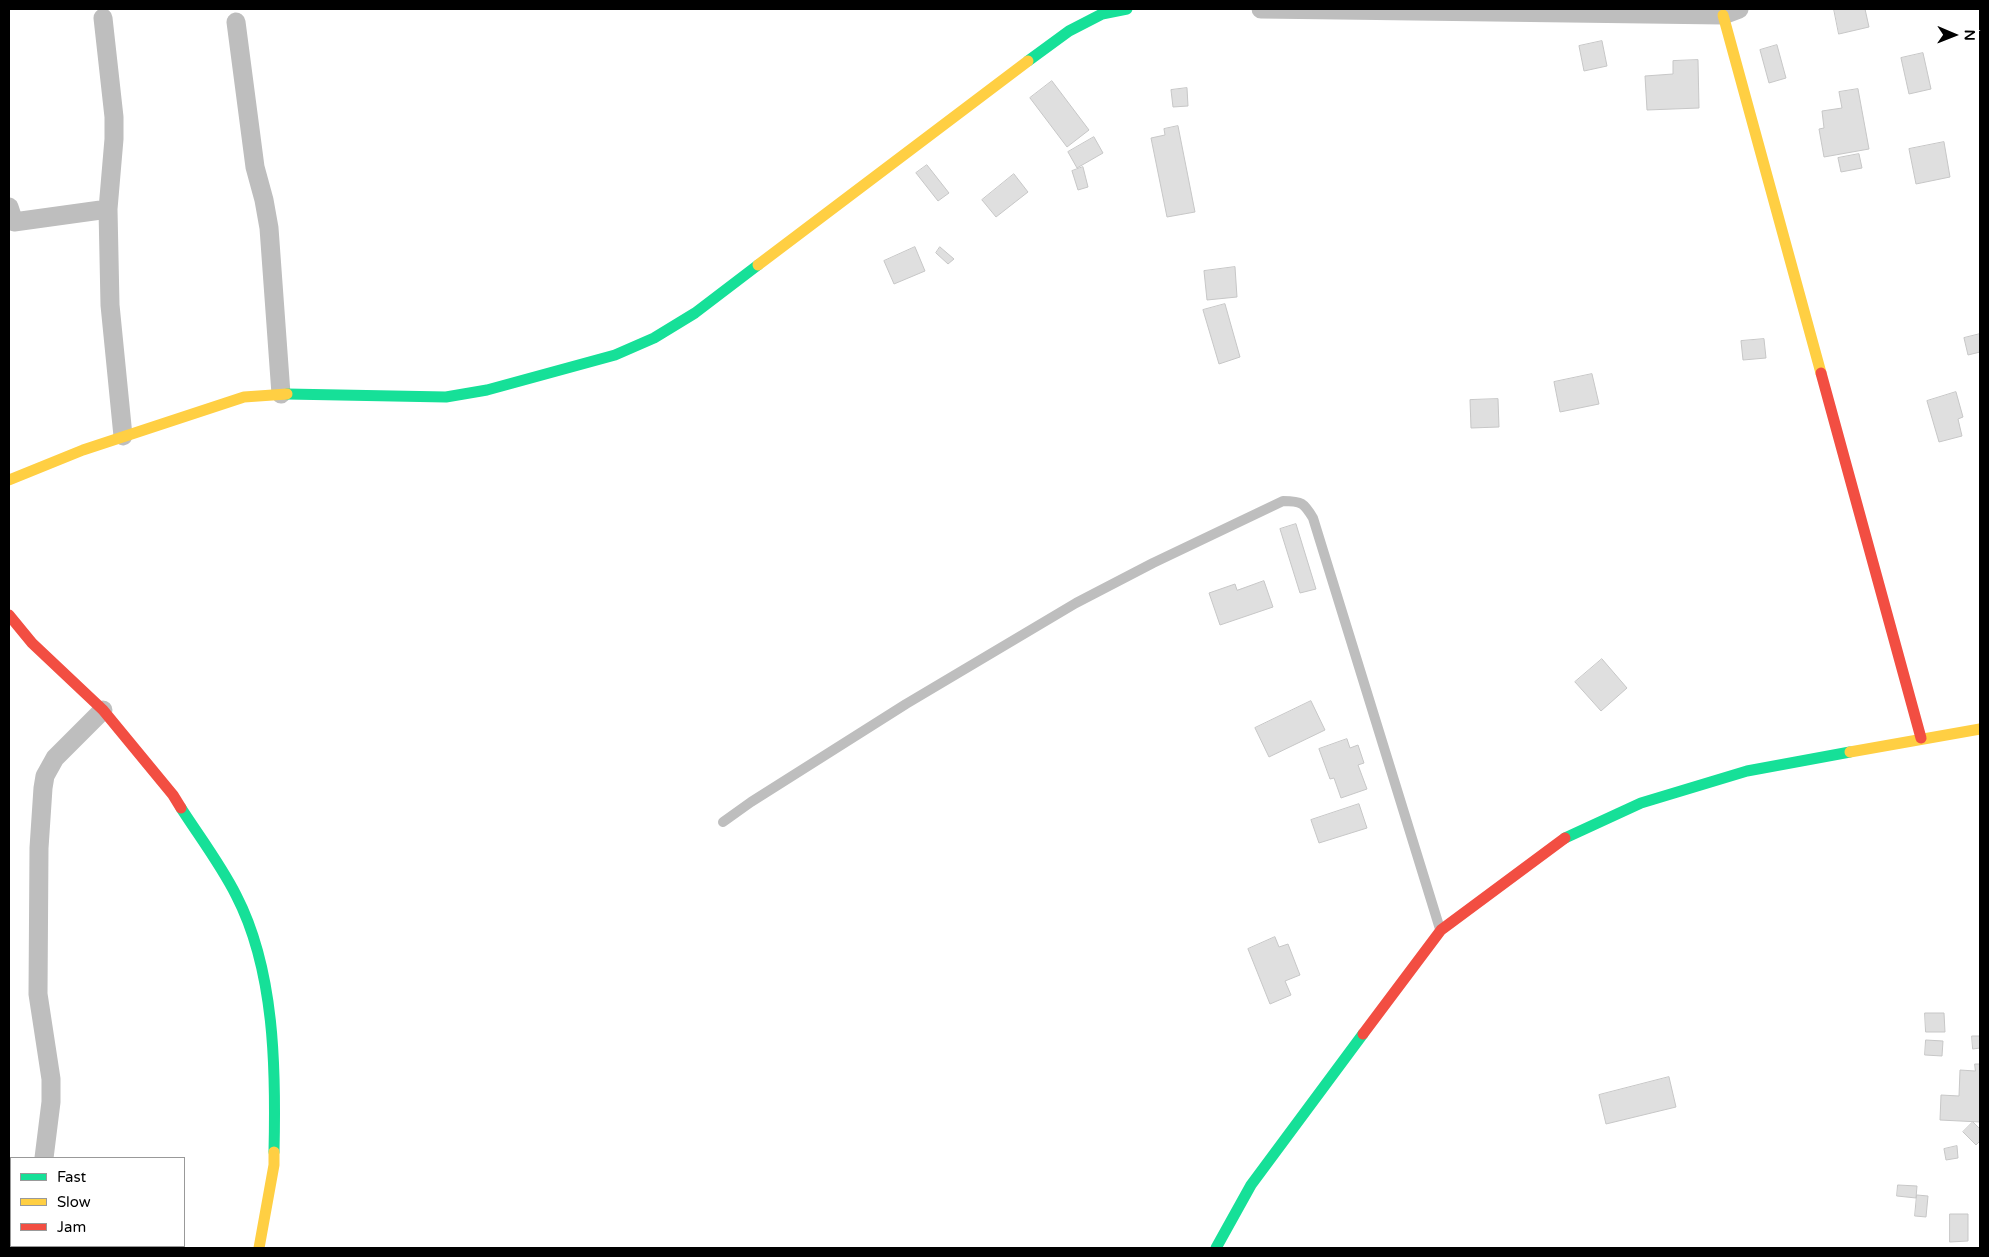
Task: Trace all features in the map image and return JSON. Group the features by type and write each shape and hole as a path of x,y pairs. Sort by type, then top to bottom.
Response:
{"street":[{"path":"9,480 123,436 244,396 280,394 446,397 486,390 606,357 654,338 695,314 967,106 1069,31 1102,14 1127,9"},
{"path":"1261,9 1731,12 1921,738"},
{"path":"103,18 114,117 108,209 110,305 123,436"},
{"path":"236,22 255,167 269,228 280,394"},
{"path":"11,217 108,209"},
{"path":"9,615 32,643 103,710 173,795 236,894 253,933 268,993 274,1075 275,1121 274,1165 259,1248"},
{"path":"44,1157 51,1102 51,1079 38,994 39,840 42,788 45,776 55,758 103,710"},
{"path":"1216,1248 1252,1185 1441,930 1560,840 1641,803 1747,771 1921,738 1980,729"}],"lane":[{"path":"723,822 751,802 906,704 1076,603 1161,559 1283,501 1297,501 1304,504 1313,518 1441,930"}],"building":[{"path":"1834,9 1865,9 1869,27 1839,34"},
{"path":"1602,41 1607,66 1584,71 1579,46"},
{"path":"1777,45 1786,78 1769,83 1760,50"},
{"path":"1923,53 1931,89 1909,94 1901,58"},
{"path":"1698,60 1699,108 1647,110 1645,76 1673,74 1673,61"},
{"path":"1052,81 1089,130 1067,147 1030,98"},
{"path":"1187,88 1188,106 1173,107 1171,90"},
{"path":"1858,89 1869,149 1824,157 1819,129 1824,128 1822,111 1842,108 1839,92"},
{"path":"1178,126 1195,212 1167,217 1151,138 1165,135 1164,129"},
{"path":"1094,137 1103,153 1077,168 1068,152"},
{"path":"1944,142 1950,177 1916,184 1909,149"},
{"path":"1859,154 1862,168 1841,172 1838,158"},
{"path":"927,165 949,193 938,201 916,173"},
{"path":"1083,167 1088,187 1078,190 1072,171"},
{"path":"1014,174 1028,192 996,217 982,200"},
{"path":"915,247 925,271 894,284 884,261"},
{"path":"940,247 954,259 948,264 936,253"},
{"path":"1235,267 1237,297 1207,300 1204,271"},
{"path":"1225,304 1240,357 1219,364 1203,310"},
{"path":"1980,334 1980,352 1968,355 1964,338"},
{"path":"1764,339 1766,358 1743,360 1741,341"},
{"path":"1592,374 1599,404 1560,412 1554,382"},
{"path":"1956,392 1963,417 1958,419 1962,436 1939,442 1927,401"},
{"path":"1498,399 1499,427 1471,428 1470,400"},
{"path":"1296,524 1316,589 1300,593 1280,529"},
{"path":"1264,581 1273,607 1220,625 1209,593 1235,584 1237,590"},
{"path":"1602,659 1627,688 1601,711 1575,682"},
{"path":"1311,701 1325,730 1269,757 1255,728"},
{"path":"1347,739 1350,748 1358,745 1364,763 1358,765 1367,789 1341,798 1334,778 1330,779 1319,749"},
{"path":"1359,804 1367,828 1319,843 1311,820"},
{"path":"1275,937 1279,947 1288,944 1300,975 1285,981 1291,995 1270,1004 1248,949"},
{"path":"1925,1013 1944,1013 1945,1032 1926,1032"},
{"path":"1972,1036 1980,1036 1980,1048 1973,1049"},
{"path":"1926,1040 1943,1041 1942,1056 1925,1055"},
{"path":"1975,1064 1980,1064 1980,1122 1940,1120 1941,1095 1959,1096 1960,1070 1975,1071"},
{"path":"1669,1077 1676,1107 1606,1124 1599,1095"},
{"path":"1973,1122 1980,1129 1980,1141 1976,1145 1963,1132"},
{"path":"1957,1146 1958,1158 1946,1160 1944,1149"},
{"path":"1898,1185 1917,1186 1916,1198 1897,1196"},
{"path":"1917,1195 1928,1196 1926,1217 1915,1216"},
{"path":"1950,1214 1968,1214 1968,1241 1950,1242"}],"traffic: fast":[{"path":"1028,61 1069,31 1102,14 1127,9"},
{"path":"287,394 446,397 487,390 615,355 654,338 695,313 758,265"},
{"path":"1565,838 1641,803 1747,771 1850,752"},
{"path":"181,808 217,862 236,895 249,924 259,955 266,987 273,1054 274,1152"},
{"path":"1216,1248 1251,1185 1363,1034"}],"traffic: slow":[{"path":"1723,15 1821,373"},
{"path":"758,265 1028,61"},
{"path":"9,480 83,450 244,397 287,394"},
{"path":"1850,752 1980,729"},
{"path":"259,1248 274,1165 274,1152"}],"traffic: jam":[{"path":"1821,373 1921,738"},
{"path":"9,615 32,643 103,710 173,795 181,808"},
{"path":"1363,1034 1441,930 1565,838"}]}
